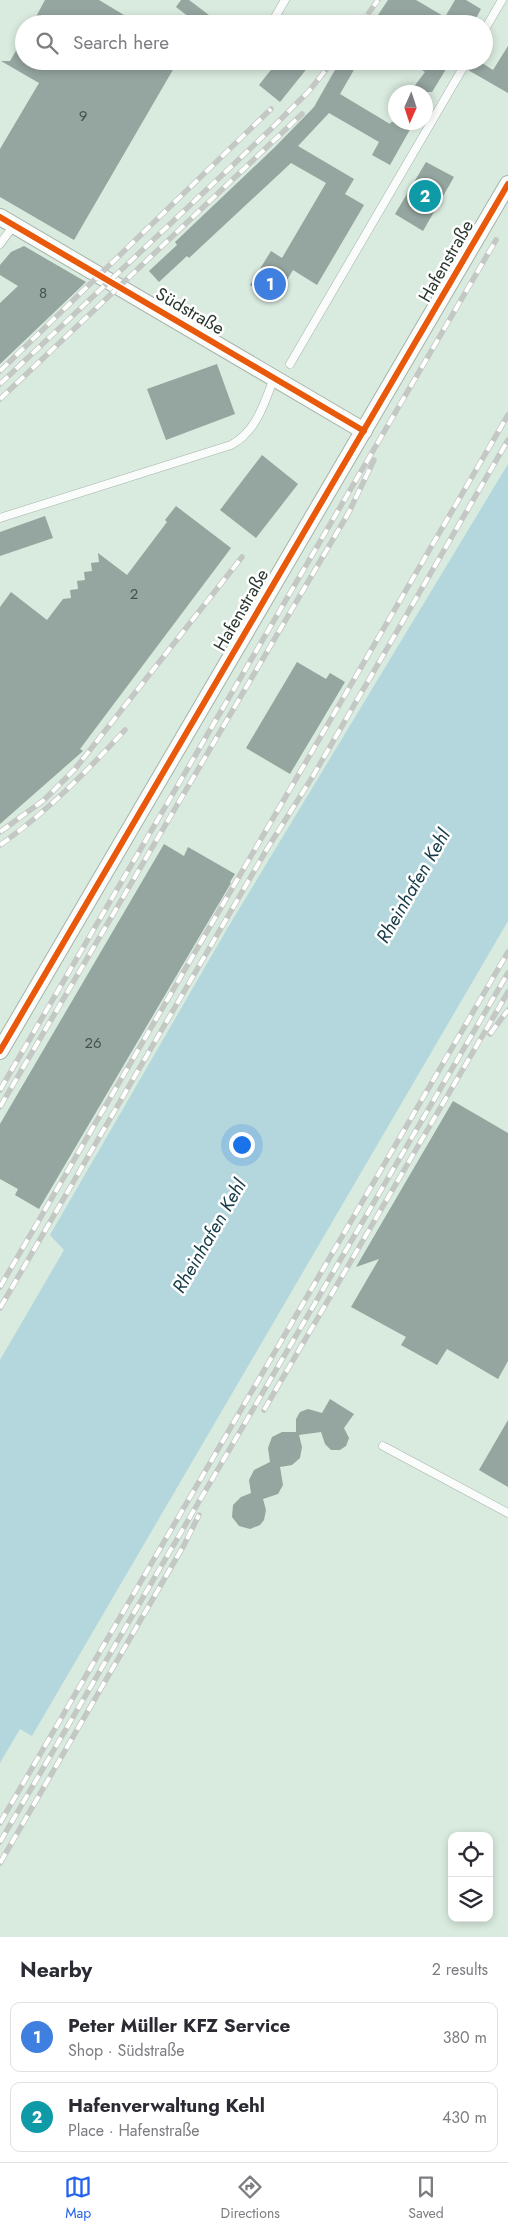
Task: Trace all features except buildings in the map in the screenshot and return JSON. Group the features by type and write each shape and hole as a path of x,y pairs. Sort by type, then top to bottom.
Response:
{"street":[{"name":"Hafenstraße","path":"0,1051 508,184"},
{"name":"Südstraße","path":"7,221 364,431"}],"lane":[{"path":"276,15 285,0"},
{"path":"493,16 502,0"},
{"path":"290,364 462,70"},
{"path":"0,244 7,221"},
{"path":"0,518 231,445 240,440 253,426 274,378"},
{"path":"383,1446 508,1513"}],"water":[{"name":"Rheinhafen Kehl","path":"508,464 508,921 32,1736 20,1729 0,1763 0,1360 64,1250 50,1235 227,929"}],"railway":[{"path":"367,15 378,0"},
{"path":"0,384 270,130 309,91 326,70"},
{"path":"0,371 271,109"},
{"path":"0,399 302,114"},
{"path":"0,1090 496,240"},
{"path":"0,1287 508,415"},
{"path":"0,1308 508,440"},
{"path":"0,1107 349,512 374,460"},
{"path":"0,832 44,800 75,769 242,557"},
{"path":"0,845 66,791 125,730"},
{"path":"0,1823 508,952"},
{"path":"0,1842 508,973"},
{"path":"264,1410 508,992"},
{"path":"490,1034 508,1010"},
{"path":"0,1863 184,1545 199,1515"}],"cycle path":[{"path":"0,1051 508,184"},
{"path":"0,217 364,431"}],"place":[{"name":"Hafenverwaltung Kehl","path":"425,196"},
{"name":"Peter Müller KFZ Service","path":"270,284"}]}
